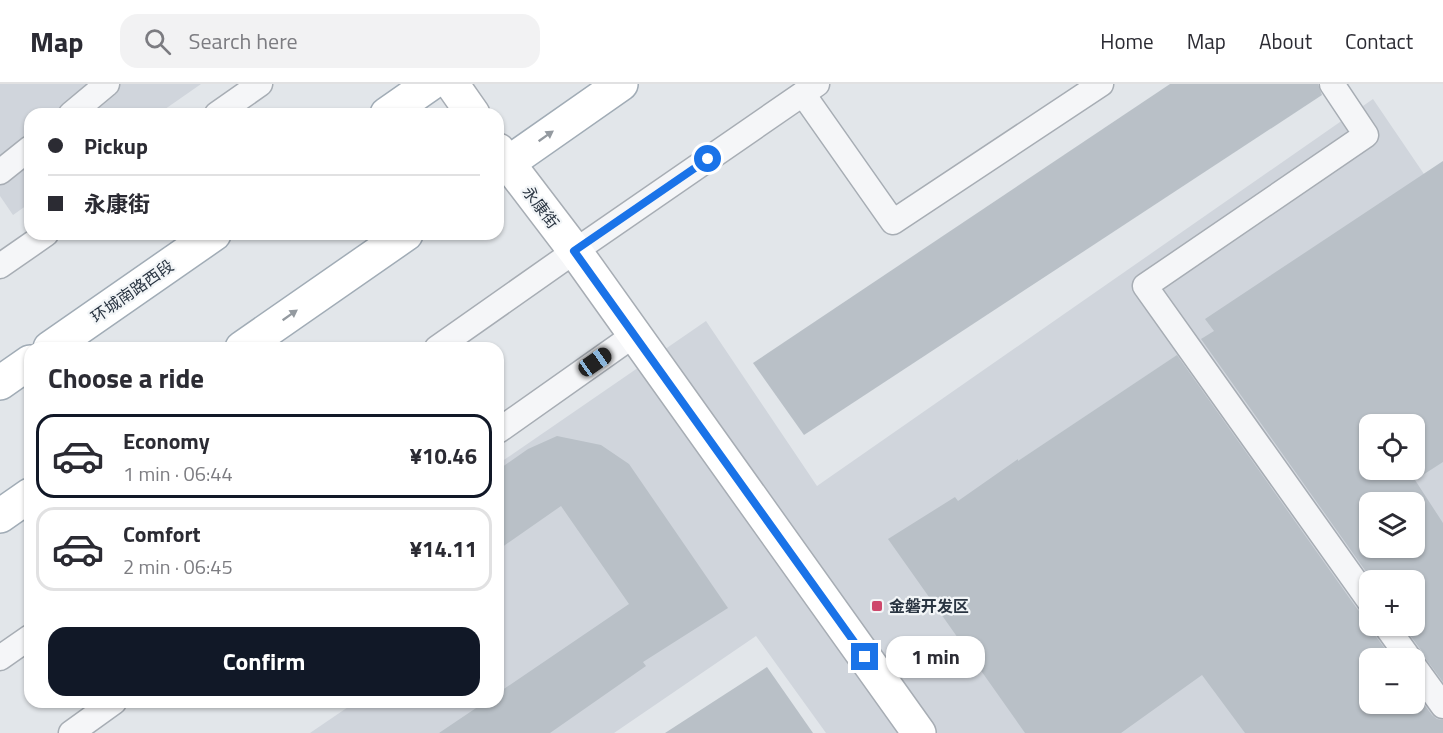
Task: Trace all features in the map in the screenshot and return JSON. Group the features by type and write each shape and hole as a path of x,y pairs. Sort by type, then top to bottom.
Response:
{"street":[{"path":"396,108 430,84"},
{"path":"452,84 469,108"},
{"path":"504,159 621,84"},
{"name":"永康街","path":"504,165 574,251 919,733"},
{"name":"环城南路西段","path":"59,342 205,240"},
{"path":"251,342 397,240"},
{"path":"0,382 24,366"},
{"path":"0,516 24,499"}],"lane":[{"path":"78,108 108,84"},
{"path":"226,108 260,84"},
{"path":"446,342 574,251 810,89 893,222 1101,84"},
{"path":"1332,84 1366,135 1145,286 1359,587"},
{"path":"0,172 24,153"},
{"path":"0,266 37,240"},
{"path":"504,427 634,335"},
{"path":"0,658 24,641"},
{"path":"1425,681 1443,706"},
{"path":"71,733 106,708"}],"shaded area":[{"path":"0,84 201,84 167,108 24,108 24,207 13,215 0,196"},
{"path":"1373,99 1443,202 1443,733 826,733 756,636 614,733 310,733 347,708 504,708 504,460 706,321 817,486"}],"building":[{"path":"1170,84 1318,84 1322,95 804,435 753,363"},
{"path":"1443,161 1443,462 1425,474 1425,414 1359,414 1359,480 1415,480 1423,492 1359,492 1359,558 1425,558 1425,495 1443,523 1443,682 1425,658 1425,648 1420,648 1410,636 1425,636 1425,570 1365,570 1201,339 1214,331 1205,319"},
{"path":"1177,355 1359,611 1359,636 1376,636 1384,648 1359,648 1359,714 1425,714 1425,706 1437,719 1443,720 1443,733 1245,733 1202,675 1121,733 1025,733 888,539 955,497 958,501 1018,459 1018,461"},
{"path":"557,436 601,445 629,464 728,608 643,662 646,666 550,733 439,733 476,708 504,708 504,689 629,604 561,506 504,546 504,466 528,449"},
{"path":"767,667 813,733 665,733"}],"place":[{"name":"金磐开发区","path":"877,606"}],"route":[{"path":"708,159 574,251 865,657"}]}
